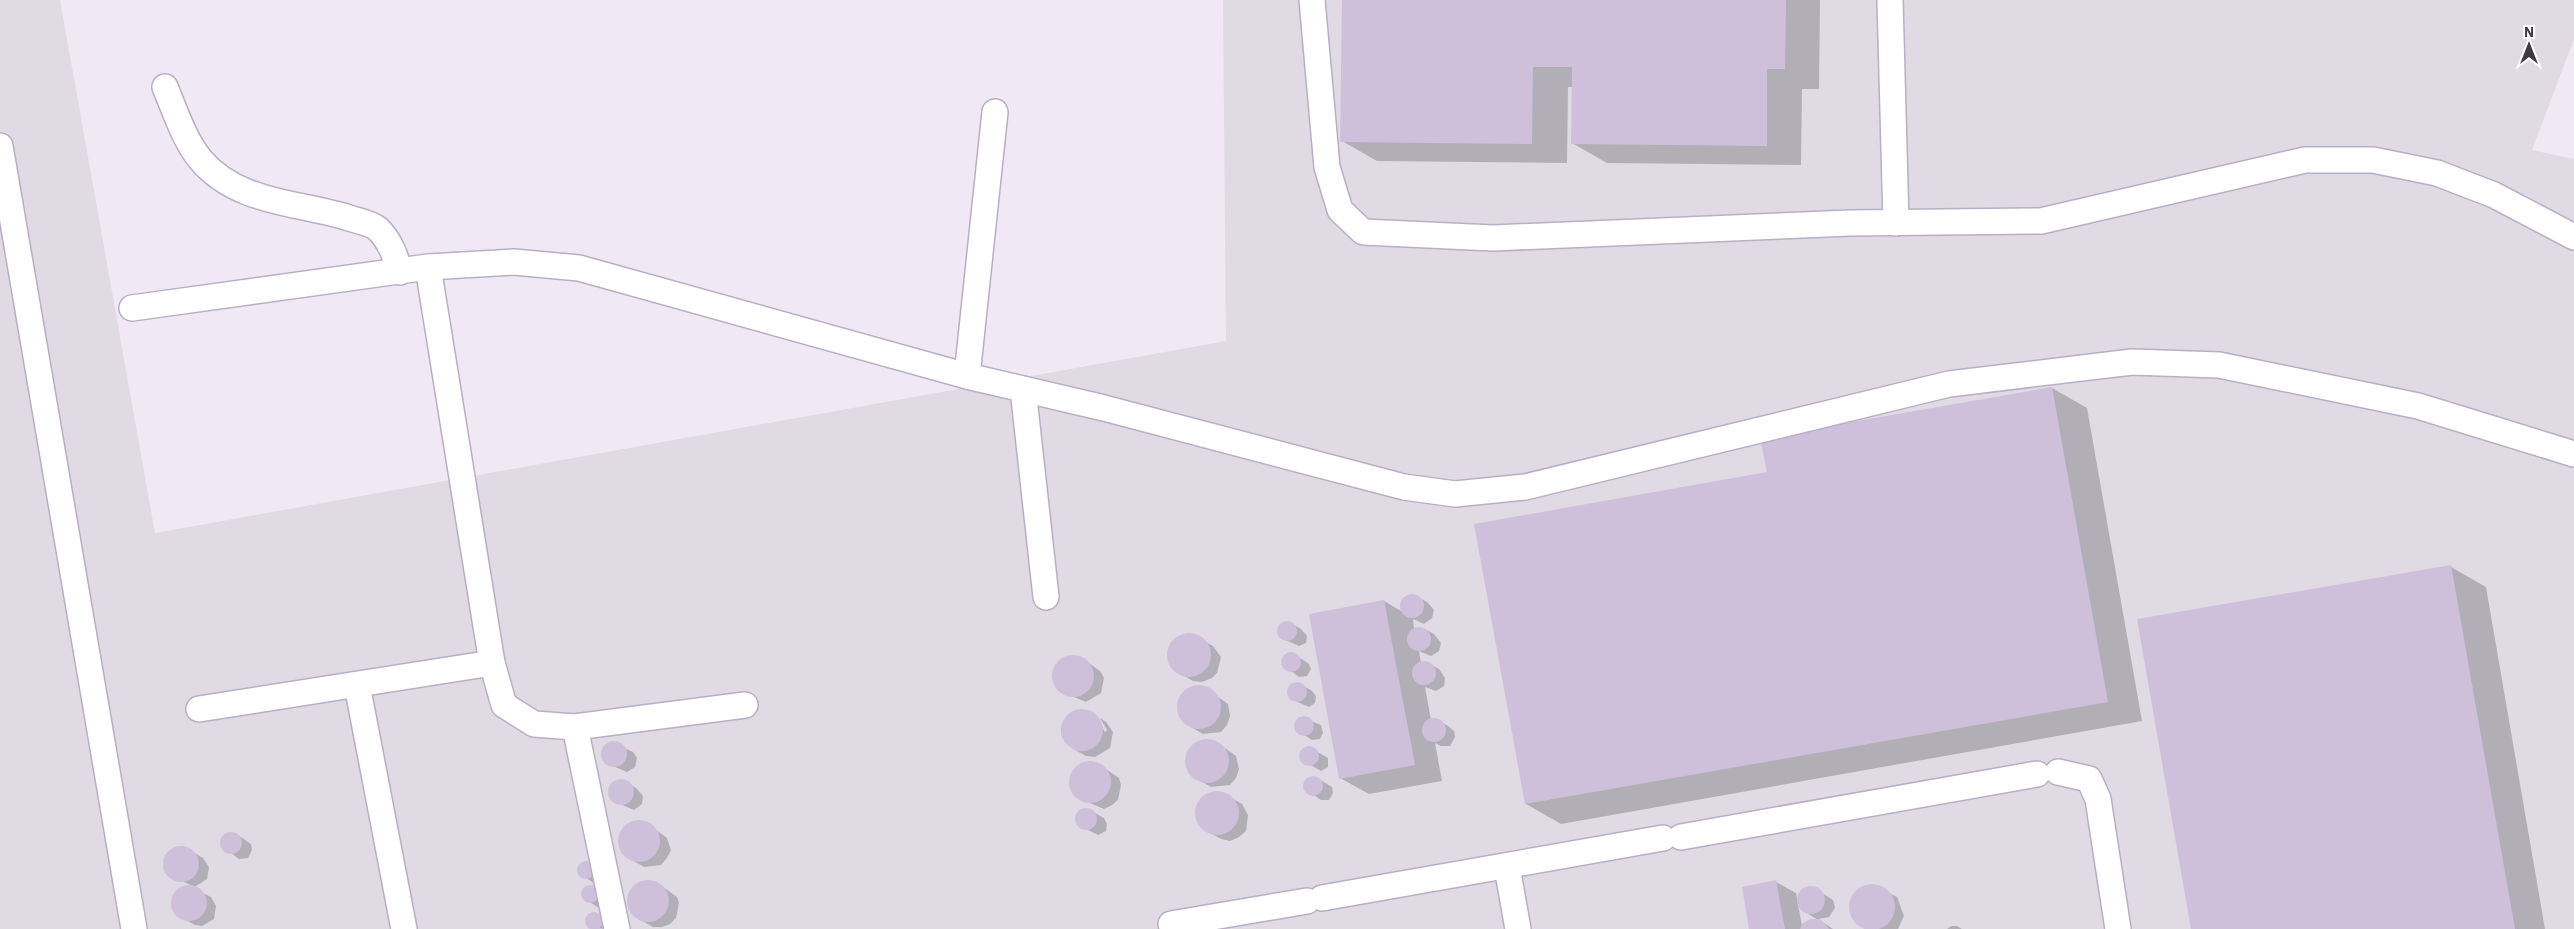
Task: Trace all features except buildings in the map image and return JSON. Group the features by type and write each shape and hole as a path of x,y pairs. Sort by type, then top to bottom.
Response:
{"lane":[{"path":"1312,0 1327,167 1340,210 1363,232 1493,238 1896,223 2041,221 2305,160 2374,160 2436,173 2453,179 2494,195 2574,237"},
{"path":"1890,0 1896,223"},
{"path":"165,87 190,142 201,160 231,184 257,196 342,216 376,227 391,244 400,272"},
{"path":"967,376 995,112"},
{"path":"0,146 134,929"},
{"path":"132,308 428,267 514,262 579,268 967,376 1104,408 1404,487 1456,494 1526,487 1950,384 2132,362 2219,365 2408,404 2574,454"},
{"path":"428,267 492,663 504,705 534,724 575,727 745,705"},
{"path":"1023,389 1046,596"},
{"path":"199,709 492,663"},
{"path":"357,684 404,929"},
{"path":"575,727 617,929"},
{"path":"1171,924 2048,773 2089,779 2098,799 2118,929"},
{"path":"1507,867 1518,929"}],"shaded area":[{"path":"0,0 60,0 155,533 1226,341 1223,0 2574,0 2574,39 2532,150 2574,159 2574,929 0,929"}]}
